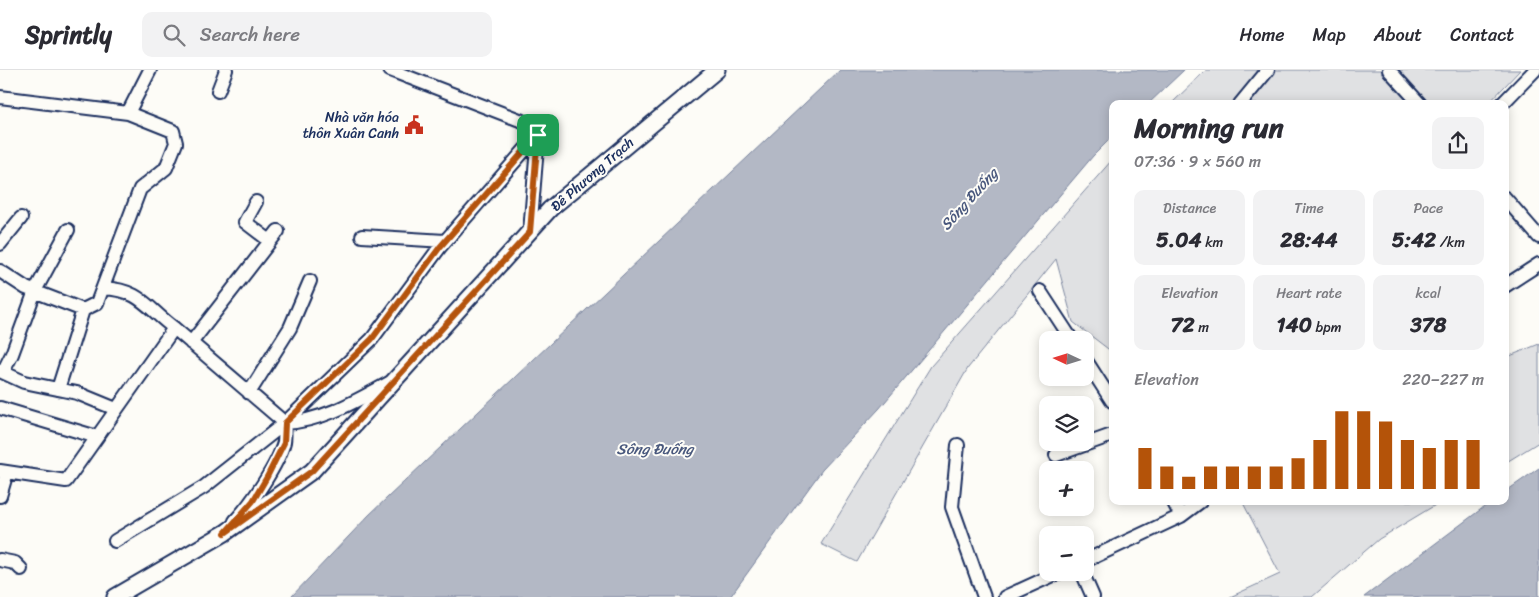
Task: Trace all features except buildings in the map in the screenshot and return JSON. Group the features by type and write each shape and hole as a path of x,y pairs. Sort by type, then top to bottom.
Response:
{"main road":[{"name":"Đê Phương Trạch","path":"115,597 225,533 312,471 550,209 712,73"}],"street":[{"path":"128,113 150,70"},
{"path":"218,91 226,70"},
{"path":"115,541 204,487 285,423 372,339 445,241 543,128 390,70"},
{"path":"1243,100 1268,70"},
{"path":"1389,70 1416,100"},
{"path":"1506,100 1535,70"},
{"path":"0,97 128,113 173,131 176,143 166,168 140,189 97,304 83,310 35,291 0,271"},
{"path":"530,232 538,135"},
{"path":"256,202 245,222 270,241"},
{"path":"1509,203 1539,238"},
{"path":"0,244 21,218"},
{"path":"0,371 5,368 12,354 35,291 68,230"},
{"path":"190,343 278,231"},
{"path":"362,236 445,241"},
{"path":"1509,283 1539,264"},
{"path":"249,393 290,328 310,281"},
{"path":"103,288 119,289 140,297 190,343 285,423 302,422 345,407 396,379"},
{"path":"1040,291 1066,331"},
{"path":"58,389 83,310"},
{"path":"0,496 4,472 66,481 174,328"},
{"path":"0,371 24,382 77,393 116,409"},
{"path":"1094,374 1109,396"},
{"path":"0,408 97,437"},
{"path":"225,533 253,501 267,477 284,443 285,423"},
{"path":"1056,455 1109,436"},
{"path":"958,445 952,507 984,597"},
{"path":"1175,505 1181,516"},
{"path":"1094,557 1181,516 1196,505"},
{"path":"0,560 14,563 21,569"},
{"path":"1005,597 1040,581"},
{"path":"1086,581 1093,597"}],"shaded area":[{"path":"1206,70 1520,70 1492,100 1175,100"},
{"path":"1109,163 1109,350 1094,338 1094,331 1085,331 1073,322 1056,259 968,368 857,562 821,544 931,366"},
{"path":"1539,344 1539,442 1509,461 1509,356"},
{"path":"1244,505 1435,505 1379,539 1312,597 1230,597 1280,574"}],"water":[{"name":"Sông Đuống","path":"840,70 1184,70 1152,100 1109,100 1109,140 1093,156 879,409 822,470 730,597 291,597 369,515"},
{"path":"1539,468 1539,597 1364,597 1487,505 1509,505 1509,489"}],"place":[{"name":"Nhà văn hóa thôn Xuân Canh","path":"414,125"}],"route":[{"path":"538,135 530,232 312,471 225,533 253,501 267,477 284,443 285,423 372,339 440,247 538,135"}]}
